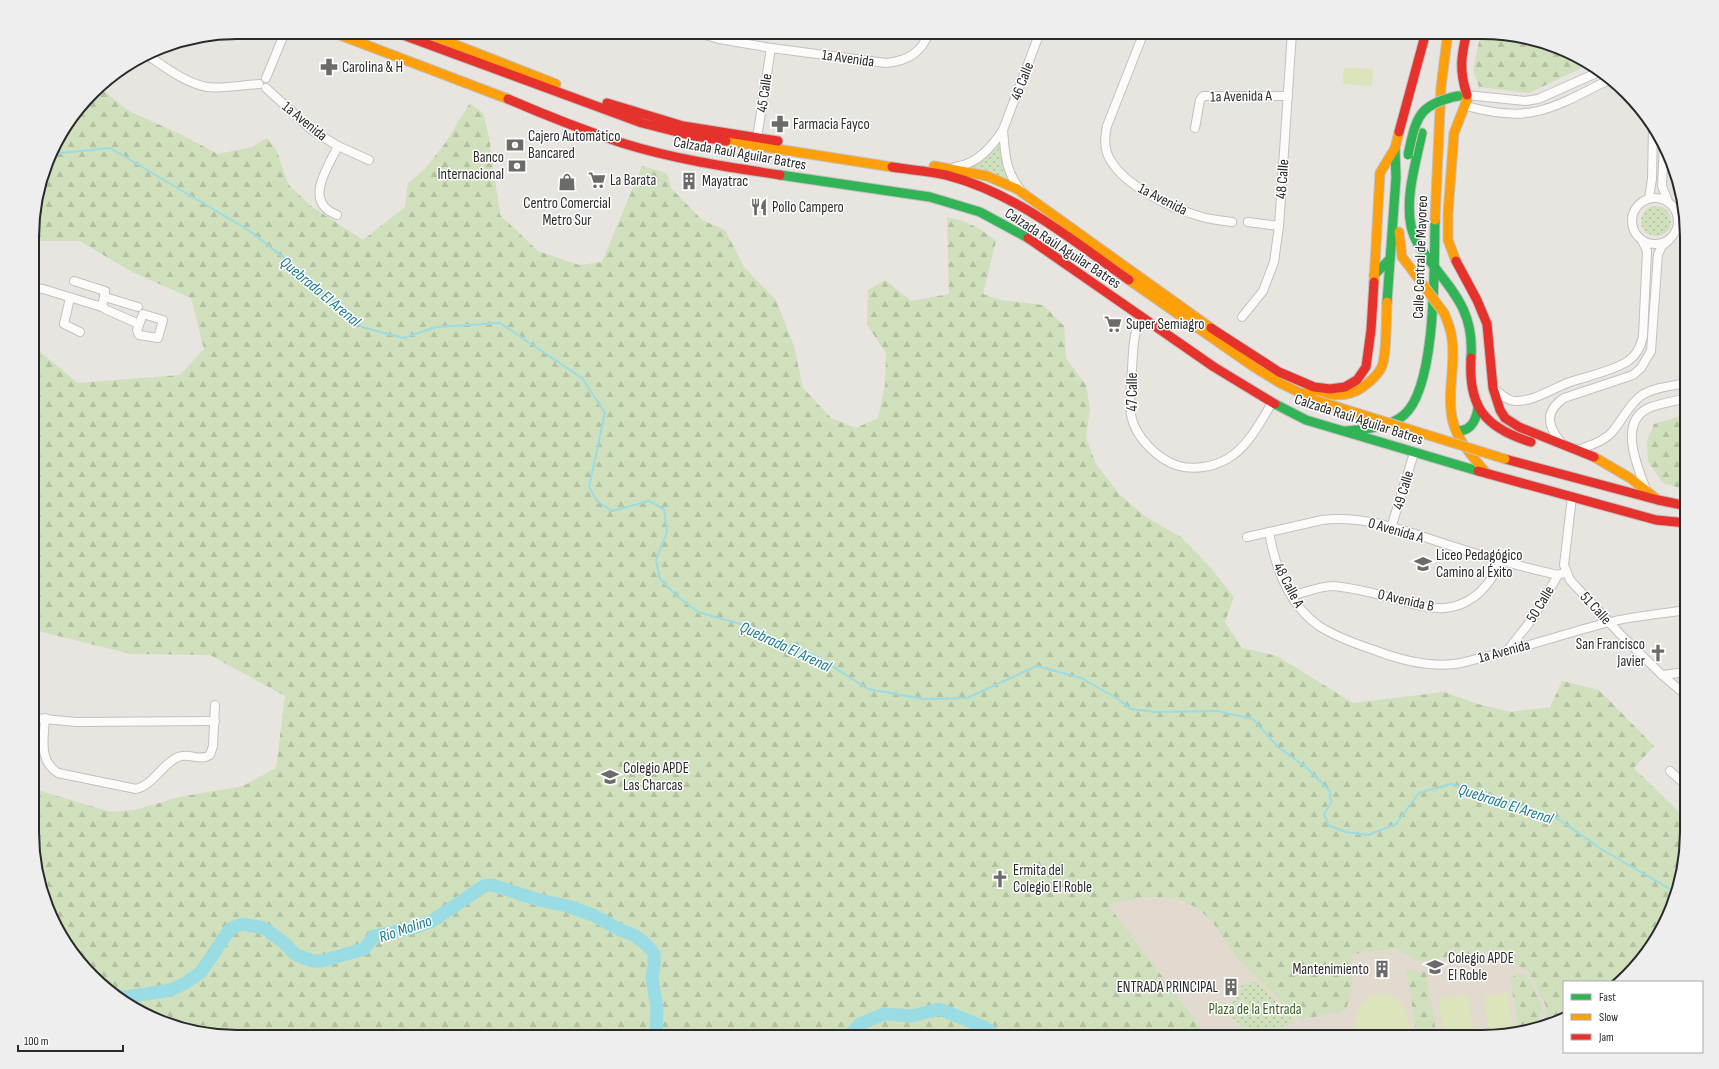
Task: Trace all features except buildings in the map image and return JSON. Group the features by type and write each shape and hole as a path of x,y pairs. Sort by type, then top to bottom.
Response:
{"main road":[{"name":"Calzada Raúl Aguilar Batres","path":"350,39 566,123 629,145 710,165 930,197 980,212 1022,234 1214,367 1272,403 1306,420 1414,453 1656,520 1680,522"},
{"name":"Calzada Raúl Aguilar Batres","path":"423,39 599,109 642,123 689,135 945,175 975,184 1008,198 1034,214 1227,350 1280,383 1315,400 1505,459 1680,504"},
{"path":"442,39 484,54 560,86 668,122 695,128 868,157 948,168 987,176 1009,185 1025,194 1230,341 1279,372 1302,383 1318,388 1351,394 1360,391 1373,379 1383,364 1396,178 1395,148 1410,86 1424,39"},
{"name":"Calle Central de Mayoreo","path":"1343,432 1370,428 1397,419 1406,414 1414,404 1423,378 1427,358 1432,312 1431,261 1441,87 1447,39"},
{"path":"1466,39 1460,72 1462,82 1462,100 1454,130 1447,236 1453,254 1484,313 1490,335 1494,388 1499,410 1508,420 1517,426 1578,450 1633,480 1651,496"},
{"path":"560,86 599,109"},
{"path":"1396,178 1408,155 1416,123 1424,109 1438,100 1462,100"},
{"path":"1462,100 1434,114 1426,124 1422,133 1416,160 1410,219 1415,238 1462,307 1470,325 1472,388 1478,408 1487,420 1502,432 1539,446"},
{"path":"1302,393 1334,392 1354,383 1366,367 1371,330 1380,173 1395,148"},
{"path":"1025,194 1034,214"},
{"path":"1393,211 1399,230 1402,257 1444,313 1449,326 1452,342 1451,404 1453,422 1470,453 1486,473"},
{"path":"1374,275 1390,259"},
{"path":"1457,431 1464,431 1471,427 1477,418 1478,408"},
{"path":"1562,454 1619,478 1651,496"}],"street":[{"path":"152,58 172,71 201,86 263,86 262,79 266,78 283,39"},
{"name":"1a Avenida","path":"719,39 771,48 886,63 907,59 915,54 926,39"},
{"name":"46 Calle","path":"948,168 963,166 978,159 1003,130 1037,39"},
{"name":"1a Avenida","path":"1141,39 1107,126 1105,134 1107,153 1120,172 1132,183 1158,199 1180,210 1199,216 1232,222"},
{"name":"48 Calle","path":"1242,317 1263,291 1267,284 1274,262 1279,226 1292,39"},
{"name":"45 Calle","path":"757,138 771,48"},
{"path":"1462,100 1525,101 1538,99 1594,74"},
{"path":"1462,100 1495,113 1538,112 1605,82"},
{"name":"1a Avenida","path":"263,86 312,130 338,146 369,160"},
{"name":"1a Avenida A","path":"1195,128 1200,100 1203,96 1288,96"},
{"name":"46 Calle","path":"1003,130 1006,166 1015,182 1025,194"},
{"path":"1649,198 1652,179 1653,138"},
{"path":"337,215 329,212 323,207 318,194 324,175 338,146"},
{"path":"1663,157 1662,186 1668,201"},
{"path":"1494,388 1510,400 1524,400 1622,364 1635,355 1640,348 1643,336 1647,251 1642,240 1636,234 1632,220 1633,213 1642,201 1649,198 1656,197 1668,201 1674,206 1679,220 1678,228 1669,240 1662,246 1658,254 1652,340 1648,358 1641,368 1633,375 1564,398 1559,402 1553,409 1550,424 1553,431 1562,443"},
{"path":"1248,222 1279,226"},
{"path":"1642,240 1655,244 1669,240"},
{"path":"74,281 103,289 106,293 102,307"},
{"path":"39,289 102,307 139,324"},
{"path":"70,298 64,324 80,332"},
{"path":"105,298 138,307"},
{"name":"47 Calle","path":"1141,316 1136,327 1133,350 1131,415 1143,440 1162,457 1176,465 1191,468 1203,467 1226,459 1237,452 1250,437 1272,403"},
{"path":"1578,450 1601,441 1613,432 1632,405 1641,396 1653,390 1680,384"},
{"path":"1651,496 1631,446 1636,421 1643,412 1650,407 1680,400"},
{"name":"49 Calle","path":"1391,528 1414,453"},
{"name":"50 Calle","path":"1507,651 1533,618 1563,571 1572,497"},
{"name":"0 Avenida A","path":"1247,538 1333,518 1366,521 1500,561 1563,571"},
{"name":"48 Calle A","path":"1269,532 1275,561 1292,596 1303,611 1324,629"},
{"name":"0 Avenida B","path":"1292,596 1323,587 1332,586 1361,590 1428,608 1452,608 1465,603 1484,588 1498,569 1500,561"},
{"name":"51 Calle","path":"1563,571 1608,622 1662,675 1680,690"},
{"name":"1a Avenida","path":"1324,629 1359,645 1390,656 1406,661 1437,665 1455,664 1507,651 1608,622 1680,611"},
{"path":"1662,675 1680,673"},
{"path":"45,718 44,752 46,760 52,769 58,773 134,789 144,786 176,758 187,755 201,758 210,755 213,746 215,705"},
{"path":"39,718 76,722 215,721"},
{"path":"1670,771 1680,780"}],"shaded area":[{"name":"Colegio APDE El Roble","path":"1144,897 1177,898 1199,909 1213,923 1235,955 1352,990 1352,954 1397,949 1419,962 1485,952 1528,971 1546,1006 1544,1020 1520,1026 1495,1030 1203,1030 1107,905"}],"green space":[{"path":"1480,39 1495,39 1533,46 1558,54 1583,67 1529,93 1479,87 1473,71"},
{"path":"1344,68 1373,69 1372,86 1343,84"},
{"path":"104,91 129,111 180,134 218,154 252,147 267,138 277,151 288,184 311,206 363,240 405,207 408,183 425,169 446,142 470,103 483,113 489,137 500,215 538,251 579,265 602,262 642,166 667,173 671,188 702,220 725,230 744,267 776,300 794,346 803,388 831,418 856,428 878,418 885,385 886,353 867,325 868,290 885,280 911,301 949,294 947,217 973,226 985,232 996,241 983,294 1001,300 1043,305 1064,326 1066,358 1086,385 1090,408 1086,438 1096,464 1120,495 1146,517 1181,537 1211,568 1234,597 1225,622 1242,648 1277,656 1353,703 1444,692 1478,704 1510,712 1550,707 1562,681 1599,690 1654,746 1634,768 1680,813 1680,845 1678,858 1673,883 1665,908 1647,942 1622,972 1612,981 1563,981 1563,1013 1544,1020 1546,1006 1528,971 1485,952 1419,962 1397,949 1352,954 1352,990 1346,1010 1300,1020 1235,955 1213,923 1199,909 1177,898 1144,897 1108,905 1203,1030 224,1030 186,1023 161,1015 127,997 97,972 72,942 59,919 46,883 41,858 39,845 39,790 111,812 135,810 179,797 243,786 276,768 285,696 210,655 131,654 39,631 39,351 78,383 180,375 204,349 191,298 132,272 80,241 39,241 41,211 46,186 59,150 72,127 88,107"},
{"path":"1003,130 1014,184 963,168"},
{"path":"1656,206 1667,210 1671,221 1667,232 1656,236 1645,232 1641,221 1645,210"},
{"path":"1677,417 1680,418 1680,488 1663,483 1648,462 1647,441 1654,424"},
{"path":"1406,969 1426,972 1436,1030 1416,1030"},
{"path":"1517,973 1527,976 1542,1006 1540,1021 1516,1027 1517,1015 1510,980"},
{"name":"Plaza de la Entrada","path":"1257,982 1293,1018 1293,1024 1271,1029 1256,1030 1243,1026 1234,1019 1230,1013 1231,1004 1242,985"},
{"path":"1508,993 1512,1027 1488,1030 1484,996"},
{"path":"1376,994 1386,994 1399,1001 1406,1013 1410,1030 1356,1030 1356,1017 1358,1011 1360,1006 1369,997"},
{"path":"1468,995 1473,1030 1443,1030 1438,999"}],"waterway":[{"name":"Quebrada El Arenal","path":"57,153 110,148 250,231 305,275 362,327 403,338 436,327 500,323 582,378 605,413 589,487 597,501 612,511 649,501 664,509 667,532 656,560 660,579 678,597 698,612 744,625 818,657 868,689 924,699 967,698 1037,666 1081,678 1118,699 1131,709 1155,712 1217,711 1253,719 1278,747 1306,767 1330,791 1331,803 1324,814 1328,825 1346,832 1368,835 1396,824 1419,793 1451,784 1557,818 1601,849 1671,890"},
{"name":"Río Molino","path":"127,997 171,990 187,982 201,972 230,929 242,924 264,928 283,942 296,955 313,961 322,961 364,949 374,936 417,927 432,921 484,886 492,885 539,900 567,906 593,915 620,930 634,935 647,945 654,954 652,978 657,1008 656,1030"},
{"name":"Río Molino","path":"854,1030 860,1024 884,1014 912,1016 939,1009 984,1027 988,1030"}],"traffic: fast":[{"path":"1408,155 1414,131 1421,115 1434,103 1458,96"},
{"path":"1422,133 1410,191 1409,203 1411,226 1414,237 1420,247 1457,297 1467,319 1470,330 1471,358"},
{"path":"1387,302 1396,178 1395,148"},
{"path":"780,175 930,197 980,212 1028,238"},
{"path":"1346,431 1376,427 1391,423 1404,415 1415,400 1423,379 1432,324 1435,220"},
{"path":"1374,275 1390,259"},
{"path":"1275,404 1306,420 1478,471"},
{"path":"1457,431 1462,431 1472,424 1476,417 1478,408"}],"traffic: slow":[{"path":"350,39 508,99"},
{"path":"441,39 556,84"},
{"path":"1435,220 1441,87 1447,39"},
{"path":"1456,261 1448,240 1448,213 1454,133 1467,100 1467,95 1458,96"},
{"path":"1374,282 1380,173 1395,148 1399,132"},
{"path":"726,141 892,167"},
{"path":"934,166 987,176 1017,189 1211,328"},
{"path":"1399,232 1402,257 1412,270"},
{"path":"1412,270 1444,313"},
{"path":"1129,280 1254,367 1280,383 1315,400"},
{"path":"1305,393 1334,395 1351,393 1360,389 1375,377 1383,363 1386,341 1387,302"},
{"path":"1444,313 1451,332 1453,349 1450,402 1453,422 1462,443 1486,473"},
{"path":"1315,400 1505,459"},
{"path":"1594,457 1630,478 1658,500"}],"traffic: jam":[{"path":"414,39 642,123 689,135 726,141"},
{"path":"1399,132 1424,39"},
{"path":"1465,39 1463,49 1462,71 1467,95"},
{"path":"508,99 579,128 641,149 700,162 780,175"},
{"path":"607,103 683,126 778,141"},
{"path":"892,167 946,175 972,183 996,193 1065,234 1129,280"},
{"path":"1028,238 1214,367 1275,404"},
{"path":"1456,261 1477,300 1487,324 1493,388 1500,410 1505,418 1519,427 1594,457"},
{"path":"1211,328 1279,372 1314,387 1330,389 1345,387 1357,380 1366,367 1371,330 1374,282"},
{"path":"1471,358 1473,390 1483,413 1491,422 1502,430 1531,442"},
{"path":"1505,459 1680,505"},
{"path":"1478,471 1656,520 1680,522"}],"place":[{"name":"Carolina & H","path":"329,67"},
{"name":"Farmacia Fayco","path":"780,124"},
{"name":"Cajero Automático Bancared","path":"515,145"},
{"name":"Banco Internacional","path":"517,166"},
{"name":"La Barata","path":"597,180"},
{"name":"Mayatrac","path":"689,181"},
{"name":"Centro Comercial Metro Sur","path":"567,182"},
{"name":"Pollo Campero","path":"759,207"},
{"name":"Super Semiagro","path":"1113,324"},
{"name":"Liceo Pedagógico Camino al Éxito","path":"1423,564"},
{"name":"San Francisco Javier","path":"1658,653"},
{"name":"Colegio APDE Las Charcas","path":"610,777"},
{"name":"Ermita del Colegio El Roble","path":"1000,879"},
{"name":"Colegio APDE El Roble","path":"1435,967"},
{"name":"Mantenimiento","path":"1382,969"},
{"name":"ENTRADA PRINCIPAL","path":"1231,987"}]}
